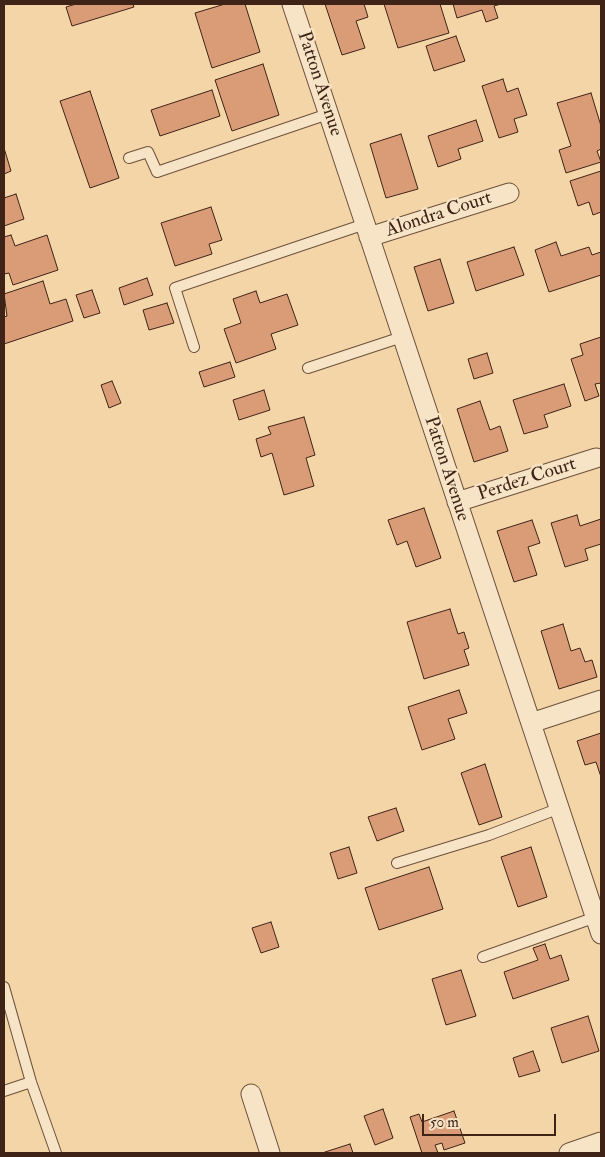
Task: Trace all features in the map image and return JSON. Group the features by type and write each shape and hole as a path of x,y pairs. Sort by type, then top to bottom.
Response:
{"street":[{"name":"Patton Avenue","path":"292,4 599,925"},
{"name":"Alondra Court","path":"367,230 509,192"},
{"name":"Perdez Court","path":"457,502 596,458"},
{"path":"532,723 601,700"},
{"path":"251,1094 270,1153"},
{"path":"569,1153 601,1142"}],"lane":[{"path":"129,158 148,152 157,172 328,114"},
{"path":"194,348 175,288 367,230"},
{"path":"308,368 402,337"},
{"path":"397,863 490,835 560,808"},
{"path":"483,957 599,925"},
{"path":"4,987 31,1082 56,1153"},
{"path":"4,1091 31,1082"}],"building":[{"path":"76,4 133,4 134,7 72,26 66,7"},
{"path":"225,4 245,4 260,52 212,68 195,13"},
{"path":"325,4 364,4 368,17 356,21 365,48 342,55"},
{"path":"384,4 440,4 449,33 398,48"},
{"path":"453,4 501,4 494,6 498,18 486,22 482,10 457,18"},
{"path":"456,36 465,61 434,71 426,46"},
{"path":"263,64 279,115 232,131 215,80"},
{"path":"503,79 507,92 518,88 527,115 514,119 518,132 499,138 482,86"},
{"path":"212,90 220,116 160,136 151,110"},
{"path":"90,91 119,178 90,188 60,101"},
{"path":"591,93 601,126 601,149 597,151 601,162 566,173 559,150 571,146 557,103"},
{"path":"476,120 483,141 458,149 461,159 438,167 428,136"},
{"path":"401,134 418,189 386,198 370,144"},
{"path":"4,148 11,171 4,174"},
{"path":"601,171 601,212 593,215 589,202 578,206 570,181"},
{"path":"16,194 24,219 4,226 4,198"},
{"path":"211,207 222,240 209,244 212,254 175,266 161,223"},
{"path":"11,235 15,246 47,235 58,270 13,285 9,273 4,274 4,237"},
{"path":"556,242 561,256 589,247 592,255 601,252 601,275 549,292 535,250"},
{"path":"514,247 524,275 476,291 467,262"},
{"path":"440,259 454,303 428,311 414,267"},
{"path":"147,278 153,295 124,305 119,288"},
{"path":"43,281 50,304 66,299 73,321 4,344 4,317 7,316 4,294"},
{"path":"92,290 100,313 84,318 76,295"},
{"path":"256,291 260,303 287,294 298,325 271,334 276,349 236,363 224,329 241,323 233,299"},
{"path":"167,303 174,323 149,330 143,310"},
{"path":"601,337 601,383 595,384 599,396 585,401 571,359 583,355 580,344"},
{"path":"487,353 493,373 474,379 468,359"},
{"path":"230,362 235,377 204,387 199,372"},
{"path":"112,381 121,403 109,408 101,385"},
{"path":"564,384 571,406 544,415 548,427 524,434 513,400"},
{"path":"264,390 270,410 239,420 233,400"},
{"path":"480,401 490,430 500,426 508,451 474,462 457,409"},
{"path":"304,417 315,455 306,458 314,486 284,495 272,453 261,457 256,439 271,434 268,427"},
{"path":"424,508 441,558 416,567 407,541 397,545 388,520"},
{"path":"577,515 580,526 601,519 601,544 585,549 588,560 565,567 551,523"},
{"path":"532,520 540,543 528,547 537,575 514,582 497,531"},
{"path":"450,609 458,634 464,632 469,648 464,650 469,665 424,679 407,622"},
{"path":"563,624 571,651 580,648 585,662 592,660 597,677 559,689 541,631"},
{"path":"459,690 467,713 448,719 455,739 422,750 408,707"},
{"path":"601,733 601,777 596,762 585,765 577,741"},
{"path":"485,764 502,817 479,825 461,773"},
{"path":"396,808 404,831 377,841 368,817"},
{"path":"349,847 357,873 338,879 330,853"},
{"path":"531,847 547,897 518,907 501,857"},
{"path":"429,867 443,909 379,930 365,888"},
{"path":"271,922 279,947 261,953 252,928"},
{"path":"545,944 550,959 561,955 569,980 513,999 504,972 538,960 533,948"},
{"path":"461,970 476,1016 446,1025 432,979"},
{"path":"588,1016 599,1051 562,1063 551,1028"},
{"path":"533,1051 540,1071 519,1077 513,1058"},
{"path":"383,1109 393,1138 375,1145 364,1116"},
{"path":"454,1111 465,1143 444,1150 442,1143 435,1145 438,1153 422,1153 410,1117 419,1114 422,1122"},
{"path":"350,1144 353,1153 322,1153"}]}
